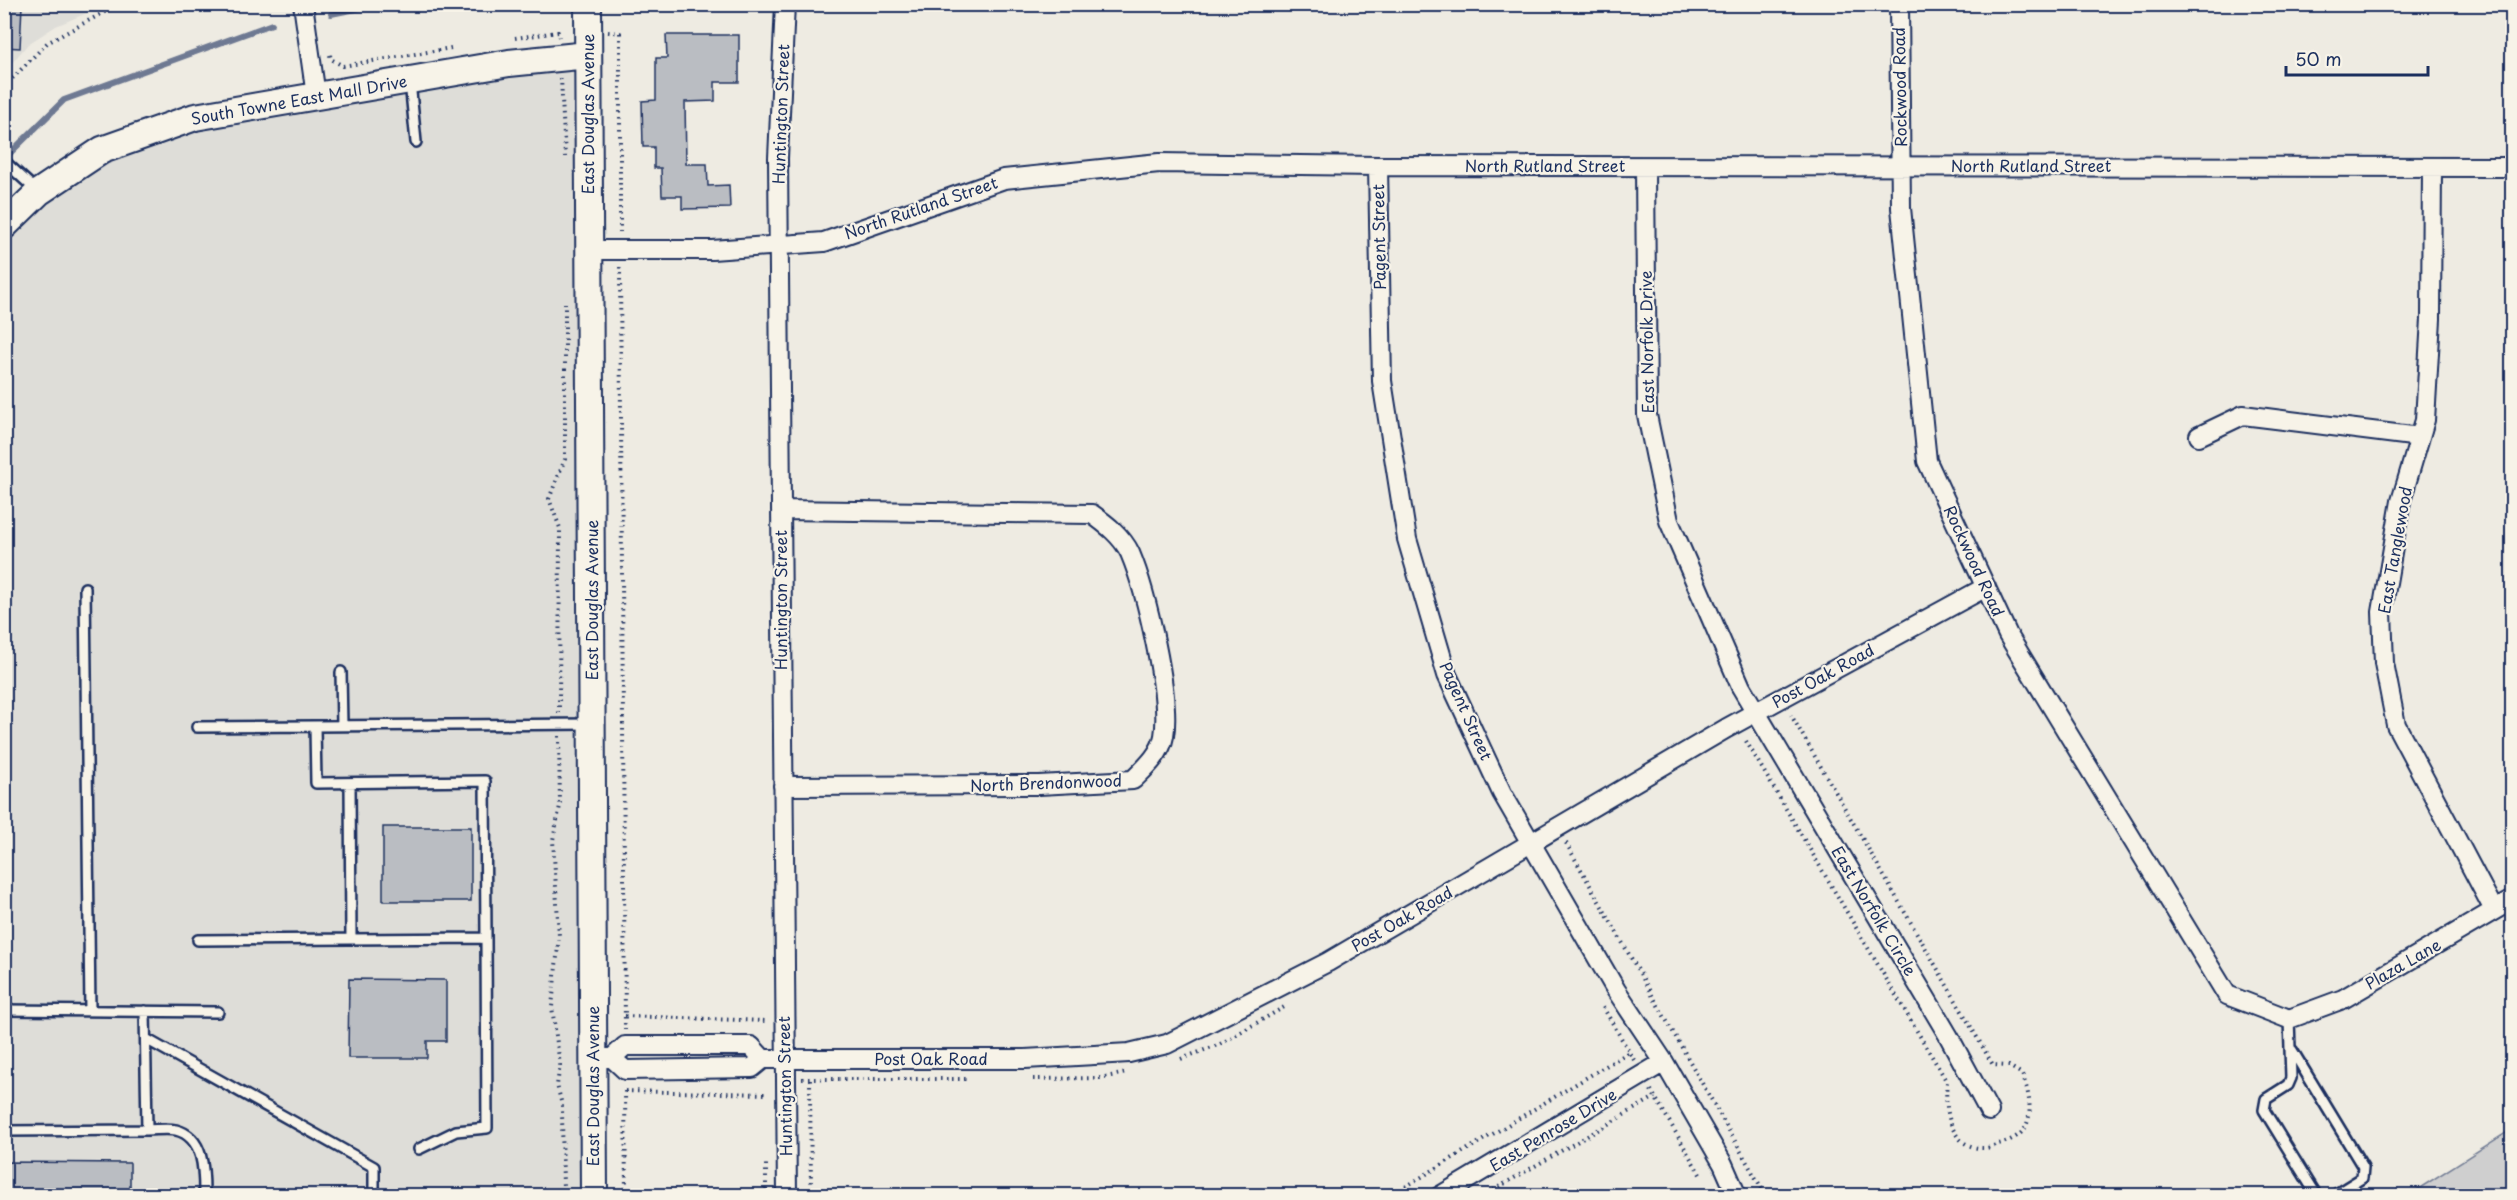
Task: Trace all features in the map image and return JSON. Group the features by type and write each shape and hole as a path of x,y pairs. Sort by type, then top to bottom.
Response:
{"street":[{"path":"303,4 316,96"},
{"name":"East Douglas Avenue","path":"588,4 592,724 614,1058 594,1196"},
{"name":"Huntington Street","path":"785,4 778,158 787,1196"},
{"name":"Rockwood Road","path":"1899,4 1901,208 1927,461 2008,635 2227,995 2289,1019"},
{"name":"South Towne East Mall Drive","path":"4,226 31,185 102,150 195,117 509,63 588,55"},
{"name":"North Rutland Street","path":"589,250 712,250 824,242 1005,179 1159,163 1378,166 2512,167"},
{"name":"Pagent Street","path":"1378,166 1382,381 1407,540 1447,675 1502,793 1616,990 1664,1062 1723,1164 1737,1196"},
{"name":"East Norfolk Drive","path":"1645,166 1647,415 1669,521 1741,687 1756,712"},
{"name":"East Tanglewood","path":"2432,167 2431,319 2425,420 2401,501 2382,612 2384,663 2396,725 2494,910"},
{"path":"2199,436 2243,415 2420,437"},
{"name":"North Brendonwood","path":"781,510 1092,514 1114,530 1129,551 1148,615 1163,686 1164,737 1154,759 1133,780 1039,785 783,786"},
{"name":"Post Oak Road","path":"614,1058 752,1068 763,1059 1025,1059 1129,1053 1167,1044 1328,962 1536,851 1756,712 1986,587"},
{"name":"East Norfolk Circle","path":"1756,712 1948,1035 1989,1111"},
{"name":"Plaza Lane","path":"2289,1019 2343,999 2512,900"},
{"name":"East Penrose Drive","path":"1440,1196 1664,1062"}],"lane":[{"path":"410,80 416,142"},
{"path":"4,161 31,185"},
{"path":"86,588 90,1011"},
{"path":"341,672 342,726"},
{"path":"197,727 592,724"},
{"path":"315,726 316,783 485,781 487,1128 456,1131 419,1149"},
{"path":"350,783 351,939"},
{"path":"198,939 486,938"},
{"path":"4,1010 218,1012"},
{"path":"145,1011 147,1130"},
{"path":"2289,1019 2291,1078 2288,1085 2266,1099 2264,1110 2317,1196"},
{"path":"146,1039 374,1167 374,1196"},
{"path":"2291,1048 2363,1167 2362,1178 2333,1196"},
{"path":"4,1131 176,1130 186,1135 203,1157 204,1196"}],"path":[{"path":"4,87 47,43 114,8 128,4"},
{"path":"513,39 558,32 565,164"},
{"path":"607,32 620,33 625,1016 614,1058 625,1091 626,1196"},
{"path":"329,48 331,59 343,66 456,48"},
{"path":"563,1196 562,1105 557,1085 560,1065 552,1006 559,936 553,840 560,806 560,528 549,499 565,459 566,294"},
{"path":"1736,747 1800,710"},
{"path":"1536,851 1566,843 1575,838"},
{"path":"1566,843 1766,1196"},
{"path":"1600,1001 1701,1176"},
{"path":"1175,1062 1220,1044 1291,1003"},
{"path":"625,1016 767,1020"},
{"path":"1390,1196 1629,1052"},
{"path":"810,1070 811,1196"},
{"path":"1031,1079 1101,1078 1132,1072"},
{"path":"625,1091 767,1095 801,1079 810,1081 973,1079"},
{"path":"1484,1196 1655,1097"}],"shaded area":[{"path":"5,5 106,5 56,26 28,44 5,71"},
{"path":"588,55 594,1195 5,1196 5,245 102,150 316,96"},
{"path":"2512,1129 2512,1195 2408,1195 2415,1191"}],"building":[{"path":"4,5 22,5 20,48 4,47"},
{"path":"666,35 739,35 739,82 715,82 715,101 685,102 686,164 707,164 708,186 729,185 730,208 682,209 682,196 662,196 661,168 654,168 654,147 643,147 642,101 656,100 656,58 667,58"},
{"path":"383,827 471,827 471,901 383,901"},
{"path":"349,979 446,980 446,1041 427,1041 427,1058 348,1058"},
{"path":"4,1162 130,1163 130,1196 4,1196"}],"waterway":[{"path":"331,14 381,4"},
{"path":"4,159 64,100 272,24"}]}
